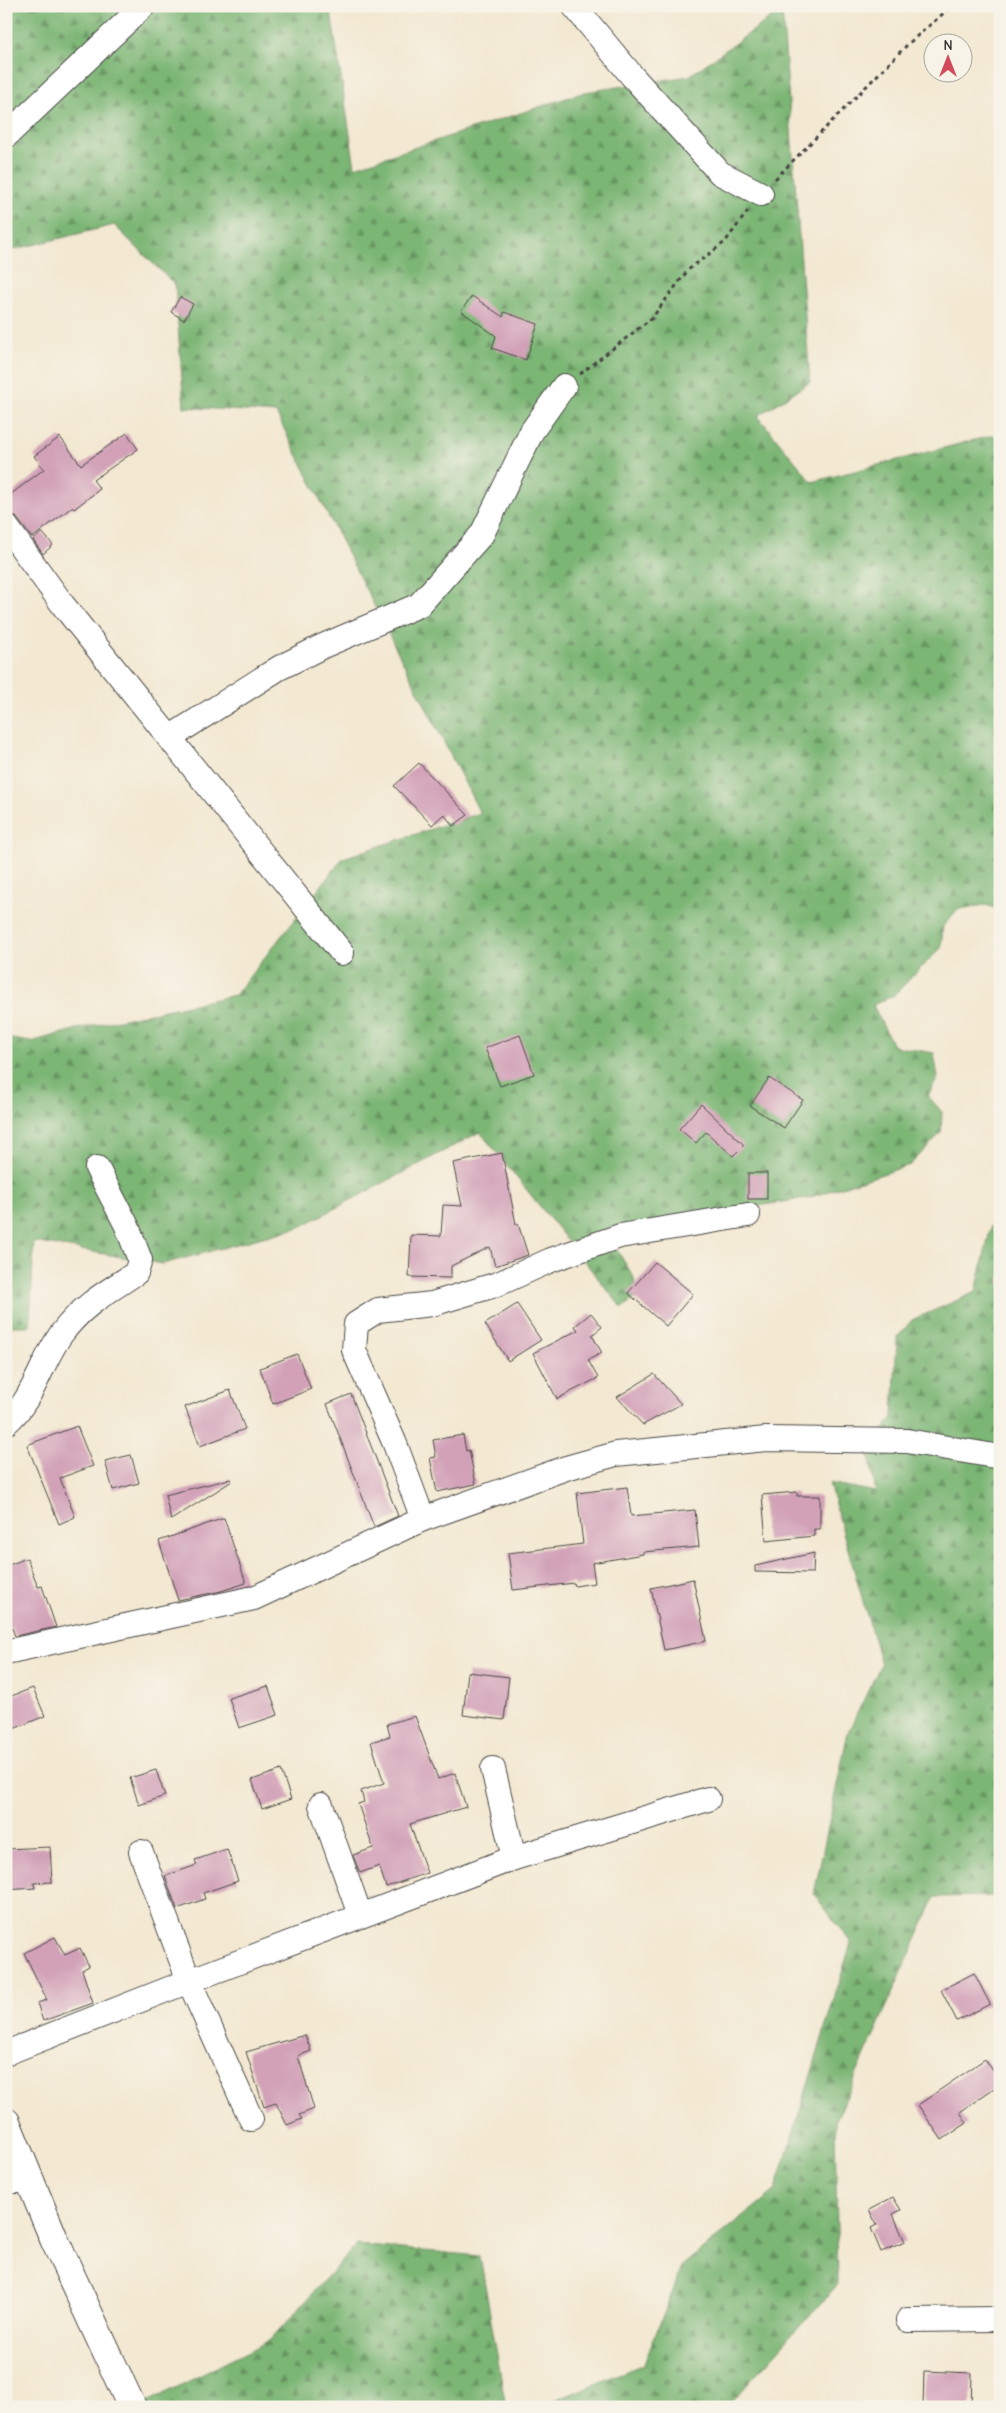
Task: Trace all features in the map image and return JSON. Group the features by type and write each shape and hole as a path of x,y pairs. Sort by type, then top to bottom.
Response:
{"main road":[{"path":"6,2122 19,2181 54,2239 132,2407"}],"street":[{"path":"6,136 143,6"},
{"path":"574,6 633,77 720,173 761,194"},
{"path":"169,738 279,668 323,646 419,605 482,534 532,431 564,386"},
{"path":"6,526 63,605 342,953"},
{"path":"6,1423 19,1412 61,1334 86,1305 136,1273 140,1260 127,1226 97,1168"},
{"path":"423,1519 395,1444 354,1350 356,1324 378,1310 432,1304 498,1284 552,1260 620,1236 748,1215"},
{"path":"6,1652 254,1598 423,1519 566,1468 616,1454 766,1439 907,1441 1000,1457"},
{"path":"493,1769 514,1858"},
{"path":"6,2054 360,1915 514,1858 708,1799"},
{"path":"321,1805 360,1915"},
{"path":"141,1852 189,1981 252,2119"},
{"path":"908,2320 1000,2319"}],"green space":[{"path":"6,6 330,6 355,167 585,92 689,76 782,10 810,382 758,416 812,482 994,435 1000,451 1000,909 985,905 958,909 943,926 941,948 893,996 873,1005 893,1046 934,1053 938,1077 928,1096 942,1112 941,1133 910,1165 808,1198 693,1216 665,1241 609,1237 633,1276 638,1296 622,1308 480,1132 300,1227 163,1264 34,1242 30,1326 6,1326 6,1038 31,1042 77,1029 235,995 343,858 480,813 276,413 184,407 175,285 114,225 12,250 6,254"},
{"path":"1000,1213 1000,1896 935,1897 835,2123 838,2284 727,2407 539,2407 644,2364 683,2265 776,2190 851,1943 814,1894 848,1732 881,1664 829,1483 876,1492 868,1450 893,1417 897,1338 912,1320 976,1292 991,1226"},
{"path":"356,2245 480,2256 506,2407 138,2407 270,2340"}],"building":[{"path":"472,296 503,317 504,312 538,324 526,360 492,348 496,336 461,311"},
{"path":"180,297 193,304 184,320 171,312"},
{"path":"127,433 138,449 93,480 100,489 74,509 72,507 32,538 17,518 6,508 6,498 44,469 34,456 60,437 81,465"},
{"path":"42,532 53,545 43,554 33,540"},
{"path":"419,763 468,815 453,826 444,814 432,825 394,786"},
{"path":"520,1035 534,1074 500,1086 485,1048"},
{"path":"769,1078 803,1100 784,1128 750,1106"},
{"path":"701,1104 744,1145 733,1156 706,1132 696,1143 679,1129"},
{"path":"502,1153 516,1224 518,1224 528,1255 495,1266 490,1247 451,1266 451,1278 409,1277 411,1235 441,1236 443,1205 462,1206 453,1163"},
{"path":"748,1173 767,1173 767,1199 748,1199"},
{"path":"655,1262 693,1294 666,1326 628,1293"},
{"path":"517,1304 541,1340 508,1361 485,1324"},
{"path":"591,1313 602,1327 592,1335 602,1353 588,1360 598,1378 557,1399 533,1353 578,1330 575,1326"},
{"path":"297,1354 311,1389 273,1404 260,1368"},
{"path":"654,1374 681,1404 643,1425 617,1397"},
{"path":"230,1390 245,1429 200,1446 185,1407"},
{"path":"351,1394 398,1516 374,1527 327,1404"},
{"path":"77,1426 93,1466 60,1478 75,1517 59,1524 27,1445"},
{"path":"463,1435 466,1451 469,1450 476,1484 437,1492 430,1458 436,1457 433,1440"},
{"path":"131,1455 139,1483 113,1490 105,1461"},
{"path":"230,1479 232,1481 171,1520 165,1495"},
{"path":"627,1487 631,1516 695,1510 699,1547 643,1552 643,1554 592,1563 595,1583 575,1586 574,1583 513,1590 508,1553 583,1544 577,1493"},
{"path":"797,1492 797,1496 820,1496 820,1529 814,1529 814,1536 766,1541 762,1495"},
{"path":"224,1518 246,1583 221,1591 178,1600 159,1541"},
{"path":"814,1553 813,1573 755,1572 755,1566"},
{"path":"27,1558 38,1587 42,1586 56,1627 15,1636 12,1628 6,1630 6,1566"},
{"path":"693,1579 706,1641 664,1650 651,1588"},
{"path":"468,1672 509,1677 504,1720 463,1715"},
{"path":"268,1686 278,1715 239,1728 229,1698"},
{"path":"33,1688 45,1716 6,1732 6,1698"},
{"path":"415,1716 438,1779 455,1773 466,1807 410,1824 427,1873 386,1887 379,1866 360,1873 353,1855 373,1848 358,1804 364,1802 361,1791 384,1783 371,1742 390,1736 387,1724"},
{"path":"156,1770 165,1796 139,1805 130,1778"},
{"path":"281,1770 291,1799 262,1809 252,1780"},
{"path":"50,1847 52,1882 34,1883 35,1888 6,1890 6,1849"},
{"path":"227,1849 238,1881 203,1893 205,1899 177,1909 165,1876 197,1865 195,1860"},
{"path":"55,1937 65,1955 80,1948 89,1966 82,1970 93,2003 43,2021 37,2003 47,2000 24,1953"},
{"path":"974,1973 990,2004 957,2021 941,1990"},
{"path":"305,2035 311,2051 298,2056 314,2109 299,2115 302,2119 287,2125 276,2103 264,2107 246,2052"},
{"path":"985,2059 1000,2081 1000,2084 960,2112 967,2123 942,2140 918,2105"},
{"path":"893,2197 901,2210 893,2214 905,2242 881,2252 871,2228 877,2225 869,2210"},
{"path":"924,2371 972,2373 971,2407 923,2407"}]}
